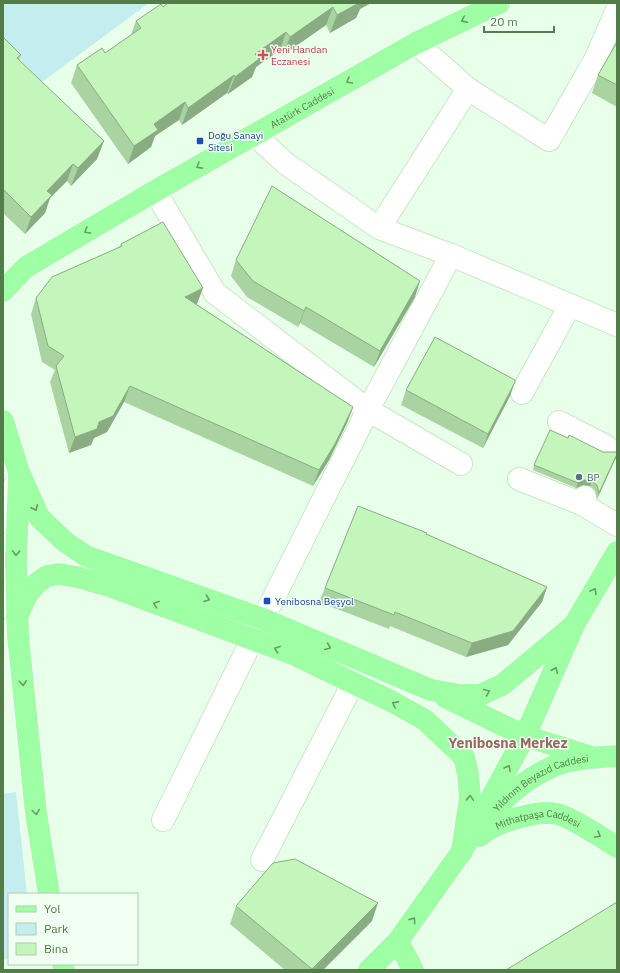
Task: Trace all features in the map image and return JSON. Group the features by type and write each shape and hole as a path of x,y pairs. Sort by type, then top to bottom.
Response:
{"main road":[{"name":"Atatürk Caddesi","path":"26,267 156,190 416,43 499,3"},
{"path":"3,268 26,267"},
{"path":"3,292 26,267"},
{"path":"3,421 19,472 39,517 64,541 86,556 263,619 431,690 525,736 606,757"},
{"path":"19,472 16,562 17,617 36,813 49,893"},
{"path":"369,970 398,942 462,851 540,706 574,624 617,552"},
{"path":"17,617 27,595 37,583 47,576 60,574 77,577 109,586 295,656 425,720 464,757 468,774 470,798 462,851"},
{"path":"431,690 462,696 480,695 502,685 574,624"},
{"path":"540,706 546,726 554,735 567,744 606,757"},
{"name":"Yıldırım Beyazıd Caddesi","path":"462,851 494,810 520,786 559,764 606,757"},
{"name":"Mithatpaşa Caddesi","path":"462,851 484,832 507,820 532,815 560,814 617,847"},
{"path":"398,942 413,970"}],"street":[{"path":"416,43 468,88 549,140 595,60 617,10"},
{"path":"379,228 468,88"},
{"path":"255,135 285,162 379,228 452,255 617,325"},
{"path":"156,190 215,293 368,410 461,464"},
{"path":"263,619 368,410 452,255"},
{"path":"522,393 570,305"},
{"path":"559,422 609,449"},
{"path":"3,521 9,509 19,472"},
{"path":"519,479 584,500 617,525"},
{"path":"3,591 17,617"},
{"path":"163,820 252,640"},
{"path":"262,860 353,684"}],"green space":[{"path":"3,3 149,3 42,82 3,42"},
{"path":"16,792 27,893 8,893 8,959 3,960 3,794"}],"building":[{"path":"168,3 359,3 337,15 333,7 290,37 286,32 255,54 259,59 235,77 234,75 188,108 185,102 154,124 158,130 134,146 77,65 102,48 105,53 141,28 136,21 161,4 163,7"},
{"path":"3,37 21,55 17,58 104,141 78,168 73,164 47,191 52,195 31,217 3,189"},
{"path":"617,42 617,85 598,75"},
{"path":"272,186 420,281 380,351 306,307 304,311 253,281 236,260"},
{"path":"163,222 203,288 185,297 353,407 335,444 319,470 130,386 113,416 99,422 97,429 75,437 56,366 64,356 48,346 36,298 52,277 122,246 121,244"},
{"path":"435,337 515,380 488,434 406,390"},
{"path":"550,430 568,438 569,435 603,452 617,452 599,493 597,485 592,481 585,480 578,483 534,465"},
{"path":"358,506 427,533 426,534 547,587 513,631 472,643 395,612 394,615 325,588"},
{"path":"295,859 378,903 312,969 236,906 273,863"},
{"path":"617,902 617,970 506,970"}],"place":[{"name":"Yeni Handan Eczanesi","path":"263,55"},
{"name":"Doğu Sanayi Sitesi","path":"200,141"},
{"name":"BP","path":"579,477"},
{"name":"Yenibosna Beşyol","path":"267,601"}],"district":[{"name":"Yenibosna Merkez","path":"508,743"}]}
